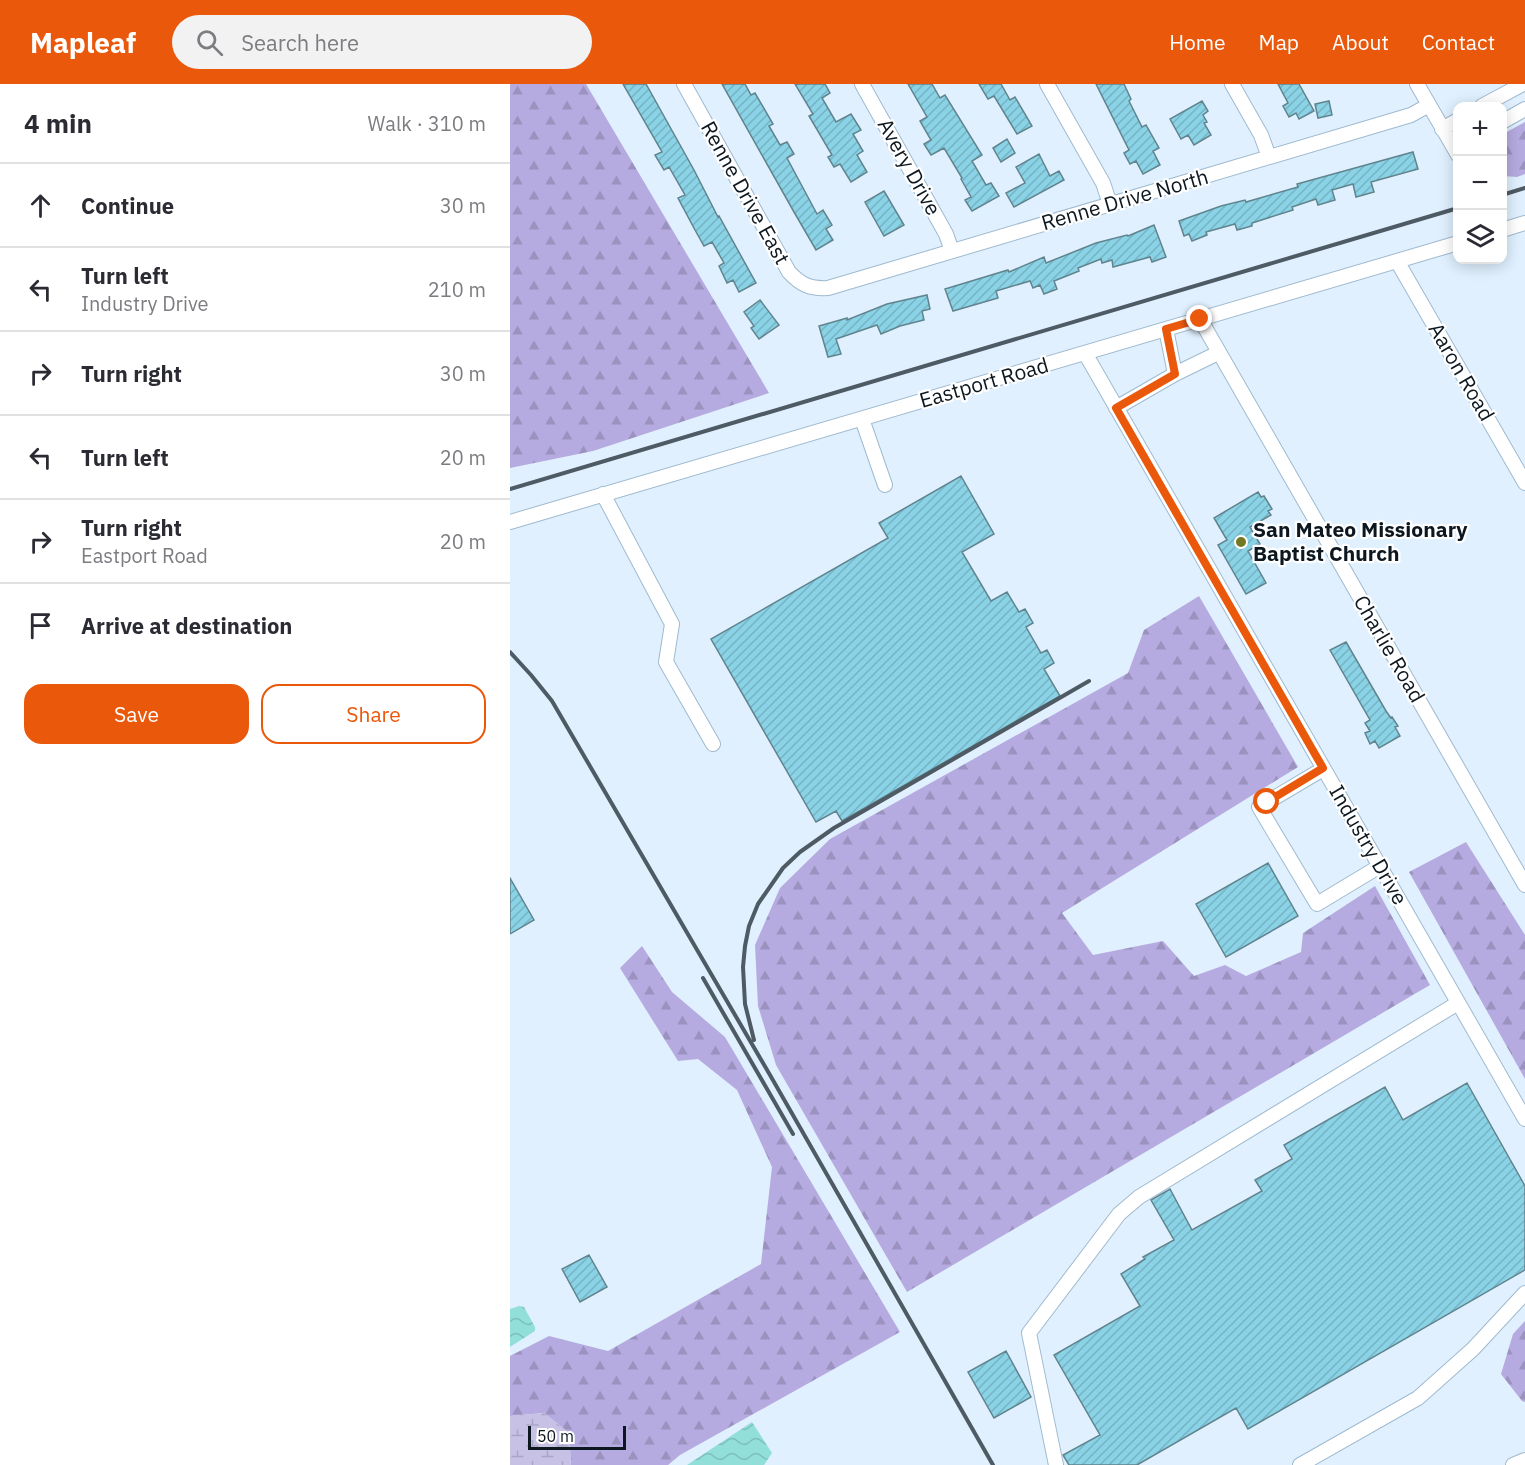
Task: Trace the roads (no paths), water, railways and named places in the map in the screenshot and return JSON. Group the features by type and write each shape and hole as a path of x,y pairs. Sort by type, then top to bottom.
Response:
{"street":[{"name":"Renne Drive East","path":"684,84 789,272 808,287 818,288"},
{"name":"Avery Drive","path":"862,84 946,234 952,251"},
{"path":"1047,84 1103,183 1110,204"},
{"path":"1232,84 1261,135 1269,157"},
{"path":"1417,84 1453,144"},
{"path":"1489,102 1523,84"},
{"name":"Renne Drive North","path":"818,288 828,288 1410,115 1429,105"},
{"path":"1507,120 1525,109"},
{"path":"1442,129 1453,123"},
{"path":"1507,229 1525,223"},
{"name":"Eastport Road","path":"510,522 1453,244"},
{"name":"Aaron Road","path":"1397,261 1525,483"},
{"name":"Charlie Road","path":"1200,319 1525,885"},
{"path":"1166,329 1175,374"},
{"name":"Industry Drive","path":"1085,353 1525,1119"},
{"path":"1116,408 1175,374 1218,353"},
{"path":"862,419 885,485"},
{"path":"603,494 672,624 666,662 713,744"},
{"path":"1323,768 1259,807 1317,904 1380,866"},
{"path":"1056,1465 1029,1333 1119,1214 1139,1197 1458,1003"},
{"path":"1300,1465 1418,1398 1473,1349 1525,1293"},
{"path":"1512,1465 1525,1460"}],"water":[{"path":"524,1307 535,1331 510,1347 510,1309"},
{"path":"752,1422 772,1453 764,1465 687,1465"}],"railway":[{"path":"1507,193 1525,188"},
{"path":"510,489 1453,209"},
{"path":"510,652 552,701 770,1075 993,1465"},
{"path":"754,1040 745,1004 743,967 745,946 749,926 758,904 783,868 800,852 834,828 1089,681"},
{"path":"703,978 793,1134"}],"place":[{"name":"San Mateo Missionary Baptist Church","path":"1241,542"}]}
